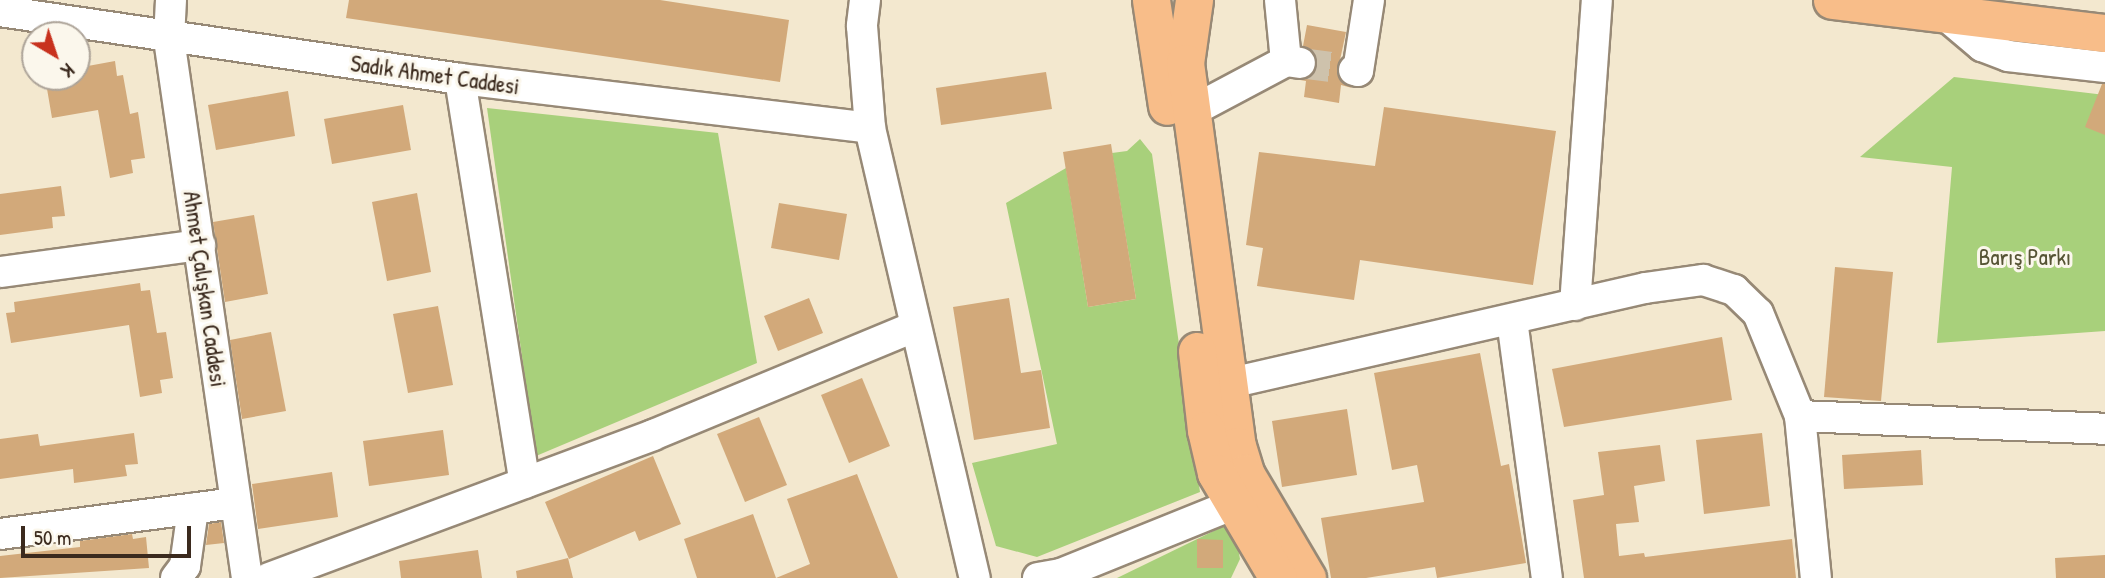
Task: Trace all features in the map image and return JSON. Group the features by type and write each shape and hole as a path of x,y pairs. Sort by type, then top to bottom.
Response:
{"main road":[{"path":"1151,0 1182,208 1206,430 1216,473 1240,519 1278,578"},
{"path":"1194,0 1185,40 1226,384 1245,473 1307,578"},
{"path":"1832,0 2105,33"},
{"path":"1240,519 1253,578"}],"street":[{"name":"Ahmet Çalışkan Caddesi","path":"171,0 169,38 234,503 247,578"},
{"path":"865,0 862,26 870,128 914,327 975,578"},
{"path":"1192,111 1293,62 1280,0"},
{"path":"1354,70 1359,71 1369,0"},
{"path":"1575,305 1597,0"},
{"name":"Sadık Ahmet Caddesi","path":"0,11 460,79 870,128"},
{"path":"1944,14 1982,46 2008,56 2105,67"},
{"path":"460,79 525,483"},
{"path":"0,272 200,245"},
{"path":"1226,384 1575,305 1703,280 1734,290 1758,313 1800,416 1816,578"},
{"path":"1512,320 1547,578"},
{"path":"269,578 525,483 914,327"},
{"path":"1800,416 2105,429"},
{"path":"0,534 234,503"},
{"path":"176,578 185,566 193,509"},
{"path":"1038,578 1061,574 1240,519"}],"green space":[{"name":"Barış Parkı","path":"1954,77 2105,95 2105,331 1937,343 1952,167 1860,157"},
{"path":"487,108 718,133 757,363 536,456"},
{"path":"1140,139 1152,154 1200,492 1037,557 996,546 972,463 1057,444 1006,203 1066,168 1088,307 1136,299 1112,153 1127,151"},
{"path":"1226,525 1236,537 1240,559 1231,578 1117,578"}],"building":[{"path":"349,0 660,0 789,20 780,82 346,18"},
{"path":"1307,25 1346,32 1337,74 1352,88 1341,85 1339,103 1304,97 1306,81 1300,80 1313,74 1317,65 1316,56 1303,46"},
{"path":"115,61 117,76 123,75 130,114 138,112 145,158 131,160 133,173 110,178 98,110 52,118 47,91 91,91 91,65"},
{"path":"1046,72 1052,109 941,125 936,88"},
{"path":"2102,84 2105,84 2105,135 2085,127"},
{"path":"288,91 295,136 216,150 208,105"},
{"path":"403,105 411,150 332,164 324,119"},
{"path":"1384,107 1556,131 1533,285 1360,260 1354,300 1257,286 1263,248 1246,245 1259,152 1375,166"},
{"path":"1111,144 1136,299 1088,307 1063,152"},
{"path":"61,186 65,216 52,217 53,228 0,235 0,194"},
{"path":"417,193 431,272 387,281 372,202"},
{"path":"779,203 847,214 839,260 771,248"},
{"path":"254,215 268,294 225,302 213,222"},
{"path":"1835,267 1893,272 1881,401 1824,397"},
{"path":"140,283 141,291 150,290 157,333 166,332 173,378 160,380 162,393 140,397 129,325 11,343 6,313 15,312 14,302"},
{"path":"809,298 823,333 778,351 764,316"},
{"path":"1009,298 1021,373 1041,370 1050,428 974,440 953,307"},
{"path":"438,306 453,385 408,393 393,314"},
{"path":"271,332 286,411 242,419 230,340"},
{"path":"1722,337 1732,400 1564,427 1552,369"},
{"path":"1480,353 1501,466 1509,464 1526,563 1437,578 1435,567 1366,578 1331,578 1321,518 1424,502 1417,465 1392,470 1374,373"},
{"path":"862,378 890,446 849,463 821,395"},
{"path":"1347,409 1357,475 1282,487 1272,421"},
{"path":"759,417 787,485 745,502 717,434"},
{"path":"443,430 449,475 369,486 363,441"},
{"path":"134,433 138,464 125,465 127,476 74,483 73,469 0,479 0,439 38,434 40,446"},
{"path":"1762,433 1770,506 1704,514 1696,440"},
{"path":"1660,445 1665,481 1634,486 1639,522 1616,524 1619,556 1644,553 1645,557 1792,539 1796,578 1584,578 1573,500 1604,495 1598,452"},
{"path":"1921,450 1923,485 1844,489 1842,455"},
{"path":"653,456 681,524 639,541 635,531 569,559 545,502"},
{"path":"332,472 338,517 258,529 252,484"},
{"path":"857,474 898,578 776,578 810,564 787,499"},
{"path":"753,514 776,578 697,578 684,539"},
{"path":"221,522 224,543 206,545 209,524"},
{"path":"132,534 133,539 146,537 149,568 0,578 0,556 80,547 80,541"},
{"path":"1197,539 1223,540 1223,568 1197,568"},
{"path":"478,550 482,578 401,578 399,561"},
{"path":"2105,555 2105,578 2056,578 2055,558"},
{"path":"568,558 573,578 517,578 516,571"}],"tunnel":[{"path":"1300,63 1354,70"}]}
